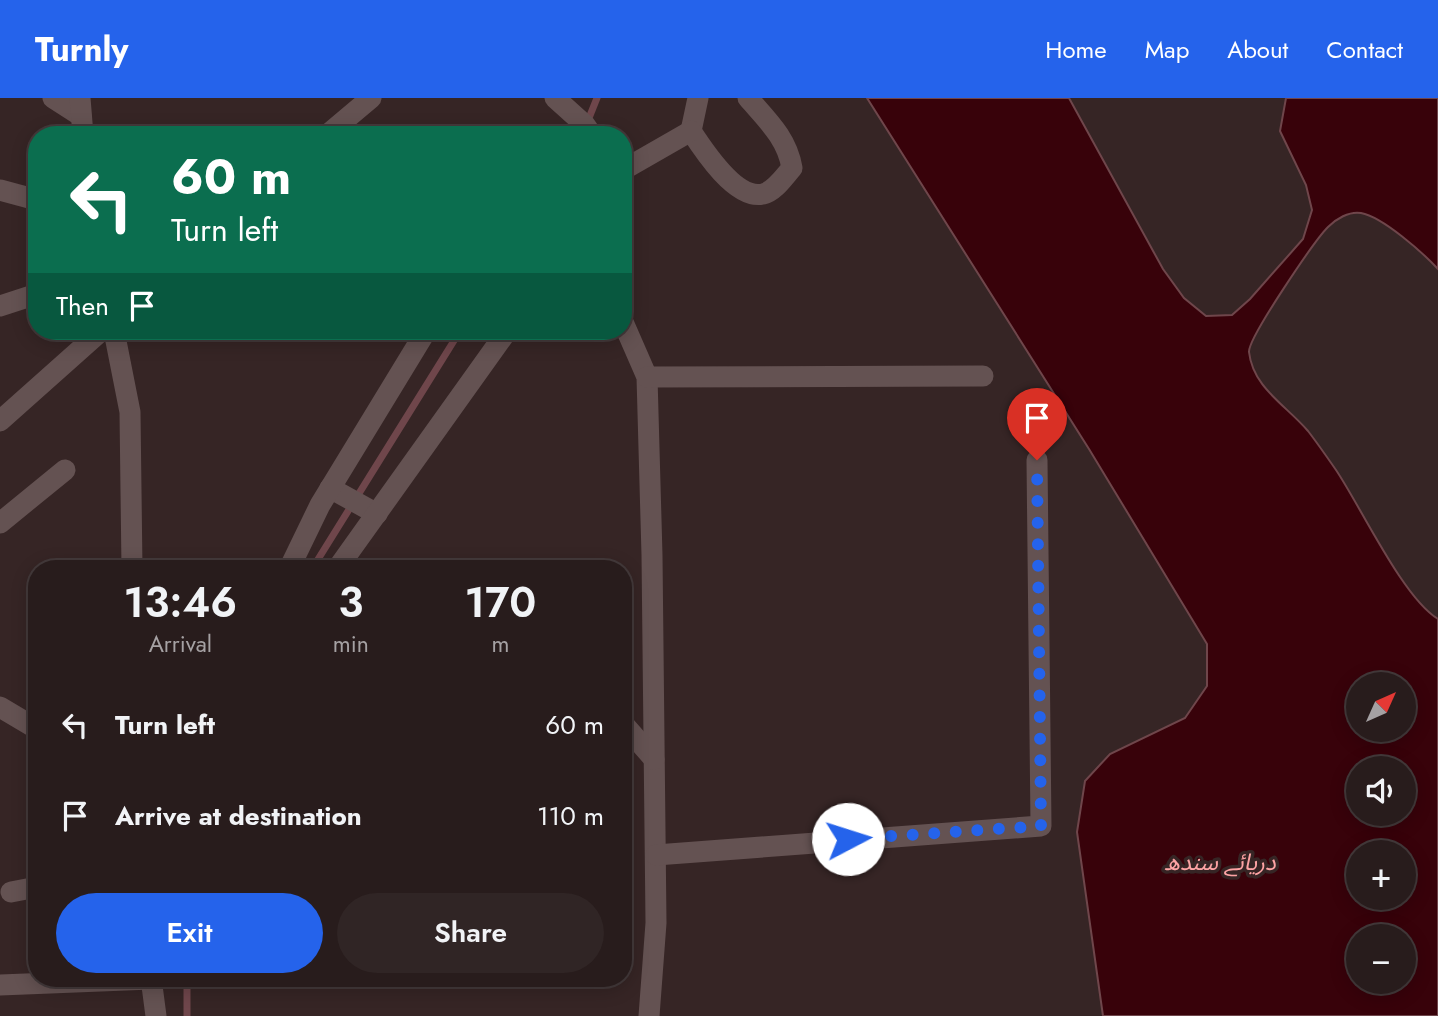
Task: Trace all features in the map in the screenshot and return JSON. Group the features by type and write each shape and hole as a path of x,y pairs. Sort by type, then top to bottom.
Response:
{"street":[{"path":"53,98 81,116"},
{"path":"338,126 371,98"},
{"path":"698,98 691,131 703,149 740,189 750,194 765,194 792,168 790,156 782,137 748,98"},
{"path":"556,99 586,126"},
{"path":"632,165 691,131"},
{"path":"0,190 28,198"},
{"path":"0,306 28,297"},
{"path":"0,421 92,340"},
{"path":"116,340 130,412 132,560"},
{"path":"294,560 421,340"},
{"path":"342,560 371,511 500,340"},
{"path":"631,340 647,377 656,855 656,923 649,1016"},
{"path":"647,377 983,376"},
{"path":"656,855 1041,826 1037,460"},
{"path":"0,523 65,470"},
{"path":"335,491 371,511"},
{"path":"1,709 28,724"},
{"path":"632,734 654,759"},
{"path":"11,892 28,889"},
{"path":"0,985 28,984"},
{"path":"152,987 156,1016"}],"water":[{"name":"دریائے سندھ","path":"867,98 1069,98 1163,269 1184,298 1206,316 1232,315 1250,299 1303,239 1312,210 1306,185 1280,131 1286,98 1438,98 1438,269 1413,245 1380,221 1361,213 1343,216 1328,227 1297,269 1259,328 1249,352 1252,365 1264,386 1312,436 1346,486 1397,572 1411,592 1438,619 1438,1016 1103,1016 1077,832 1085,781 1110,754 1185,718 1207,686 1207,644 1089,449"}],"waterway":[{"path":"587,123 597,98"},
{"path":"318,560 454,340"},
{"path":"187,987 187,1016"}],"route":[{"path":"848,839 1041,826 1037,460"}]}
